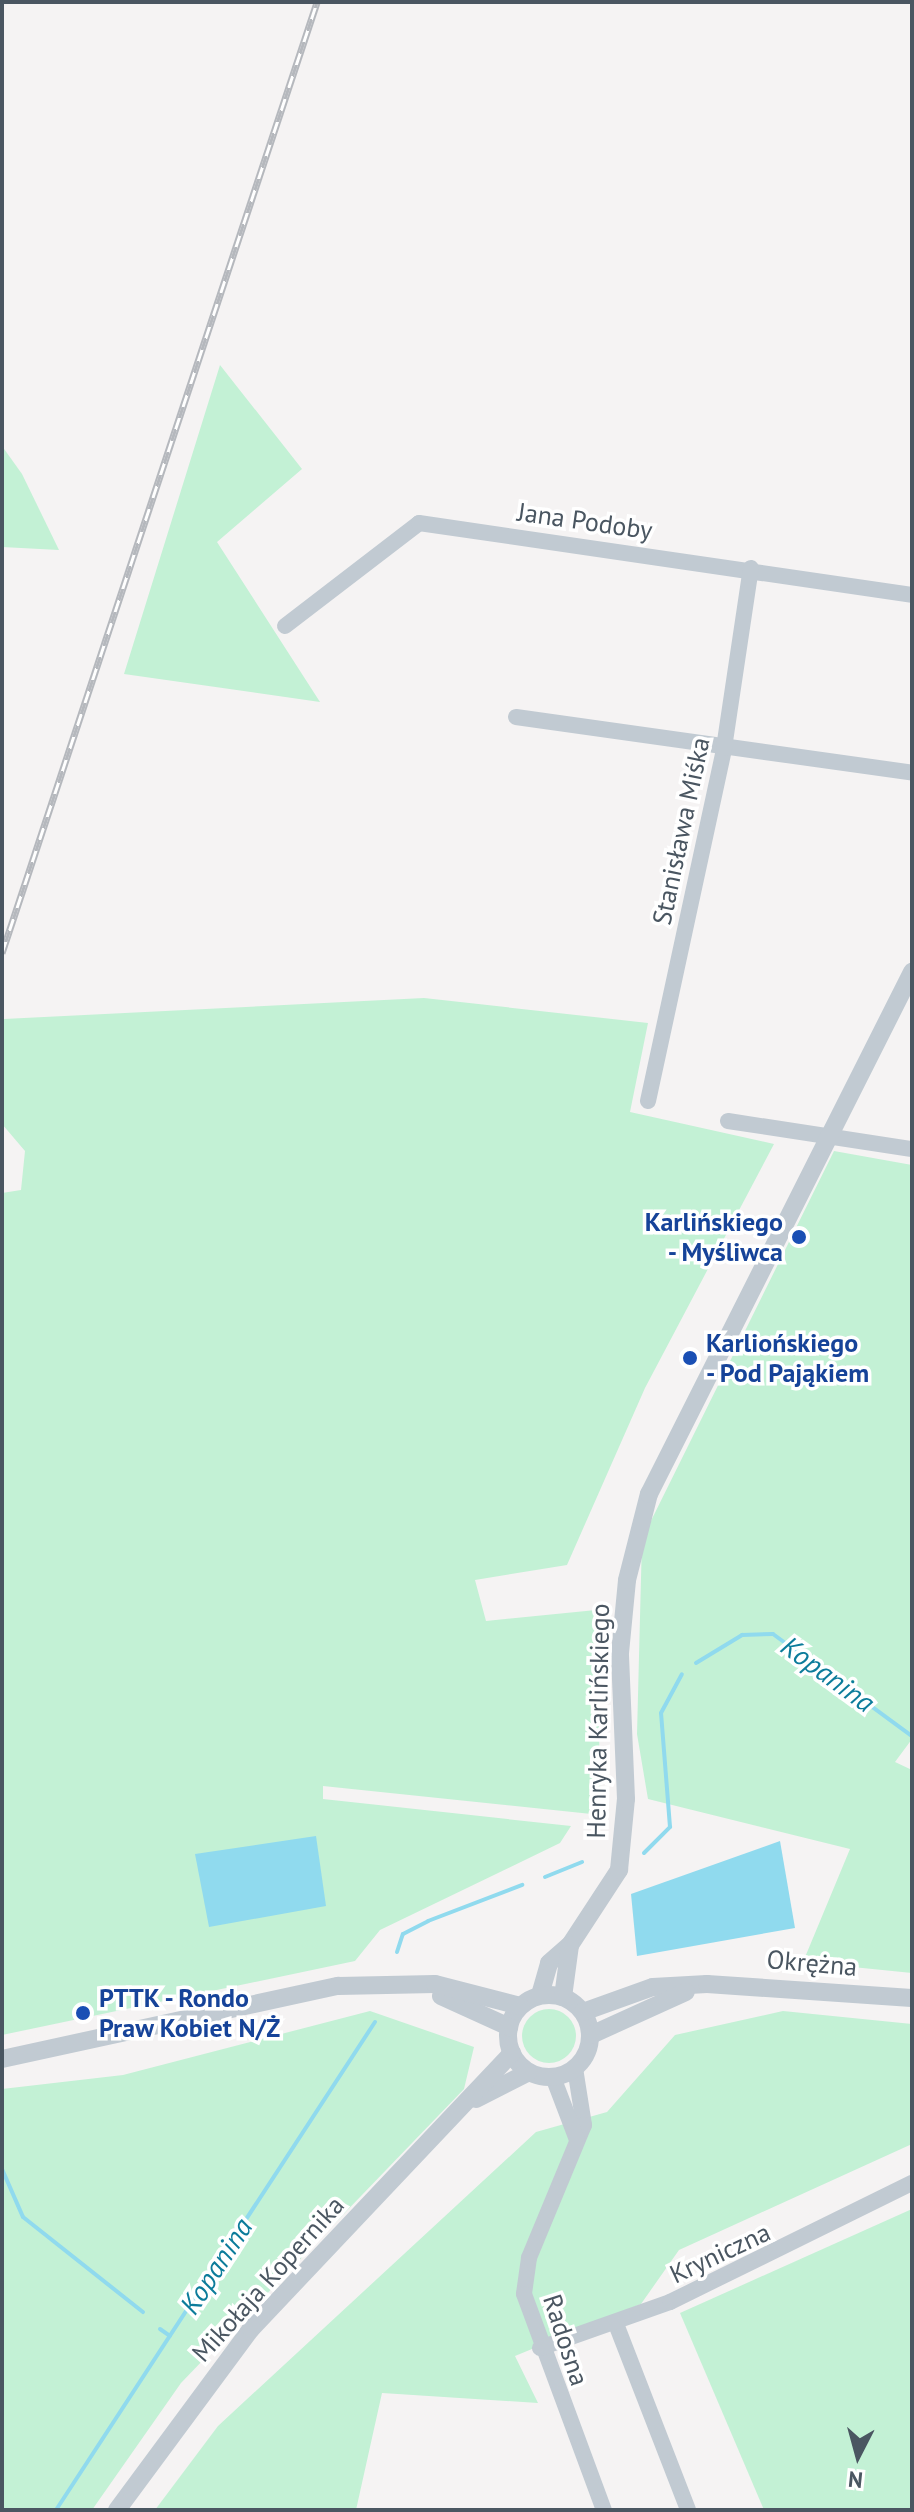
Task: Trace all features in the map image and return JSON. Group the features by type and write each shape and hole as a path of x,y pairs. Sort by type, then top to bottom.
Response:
{"street":[{"name":"Jana Podoby","path":"285,626 419,523 751,568 912,595"},
{"name":"Stanisława Miśka","path":"648,1101 724,748 751,568"},
{"path":"516,717 912,773"},
{"name":"Henryka Karlińskiego","path":"540,1995 549,1963 570,1945 619,1870 626,1799 620,1653 627,1580 649,1494 912,972"},
{"path":"728,1121 912,1149"},
{"name":"Henryka Karlińskiego","path":"563,1997 570,1945"},
{"path":"2,2059 338,1986 435,1984 520,2006"},
{"name":"Okrężna","path":"583,2012 653,1987 707,1984 912,1998"},
{"name":"Okrężna","path":"591,2035 619,2016 707,1984"},
{"path":"403,1985 458,2000 509,2027"},
{"path":"540,1995 563,1997 583,2012 591,2035 575,2068 553,2077 529,2072 512,2053 509,2027 520,2006 540,1995"},
{"name":"Mikołaja Kopernika","path":"117,2510 251,2329 476,2099 512,2053"},
{"name":"Radosna","path":"575,2068 585,2108 577,2140 529,2258 526,2310 604,2510"},
{"name":"Mikołaja Kopernika","path":"476,2099 529,2072"},
{"path":"553,2077 577,2140"},
{"name":"Kryniczna","path":"540,2348 616,2324 912,2183"},
{"name":"Radosna","path":"616,2324 688,2510"}],"green space":[{"path":"220,365 302,469 217,542 320,702 124,674"},
{"path":"2,446 22,474 59,550 2,547"},
{"path":"424,998 648,1023 630,1112 774,1144 645,1388 567,1565 475,1580 486,1621 596,1610 601,1815 323,1786 323,1799 571,1826 560,1843 380,1930 355,1961 2,2035 2,1193 21,1190 25,1151 2,1124 4,1019"},
{"path":"834,1151 912,1165 912,1739 895,1762 912,1770 912,1973 803,1962 850,1849 648,1799 637,1734 642,1539"},
{"path":"549,2009 568,2017 576,2036 568,2055 549,2063 530,2055 522,2036 530,2017"},
{"path":"370,2011 474,2047 464,2089 181,2383 92,2510 2,2510 2,2089 123,2075"},
{"path":"783,2011 912,2024 912,2144 679,2250 641,2304 515,2356 538,2403 382,2393 356,2510 155,2510 218,2426 536,2132 607,2112 675,2035"},
{"path":"912,2209 912,2510 764,2510 680,2313"}],"water":[{"path":"316,1836 326,1906 209,1927 195,1854"},
{"path":"780,1841 795,1928 637,1956 631,1894"}],"waterway":[{"name":"Kopanina","path":"696,1663 742,1635 773,1634 912,1736"},
{"name":"Kopanina","path":"644,1853 670,1827 661,1713 682,1674"},
{"name":"Kopanina","path":"545,1877 582,1862"},
{"name":"Kopanina","path":"397,1952 403,1934 428,1921 522,1885"},
{"name":"Kopanina","path":"56,2510 375,2022"},
{"path":"2,2169 23,2217 143,2312"},
{"path":"160,2329 170,2336"}],"railway":[{"path":"2,953 317,2"}],"place":[{"name":"Karlińskiego - Myśliwca","path":"799,1237"},
{"name":"Karliońskiego - Pod Pająkiem","path":"690,1358"},
{"name":"PTTK - Rondo Praw Kobiet N/Ż","path":"83,2013"}]}
